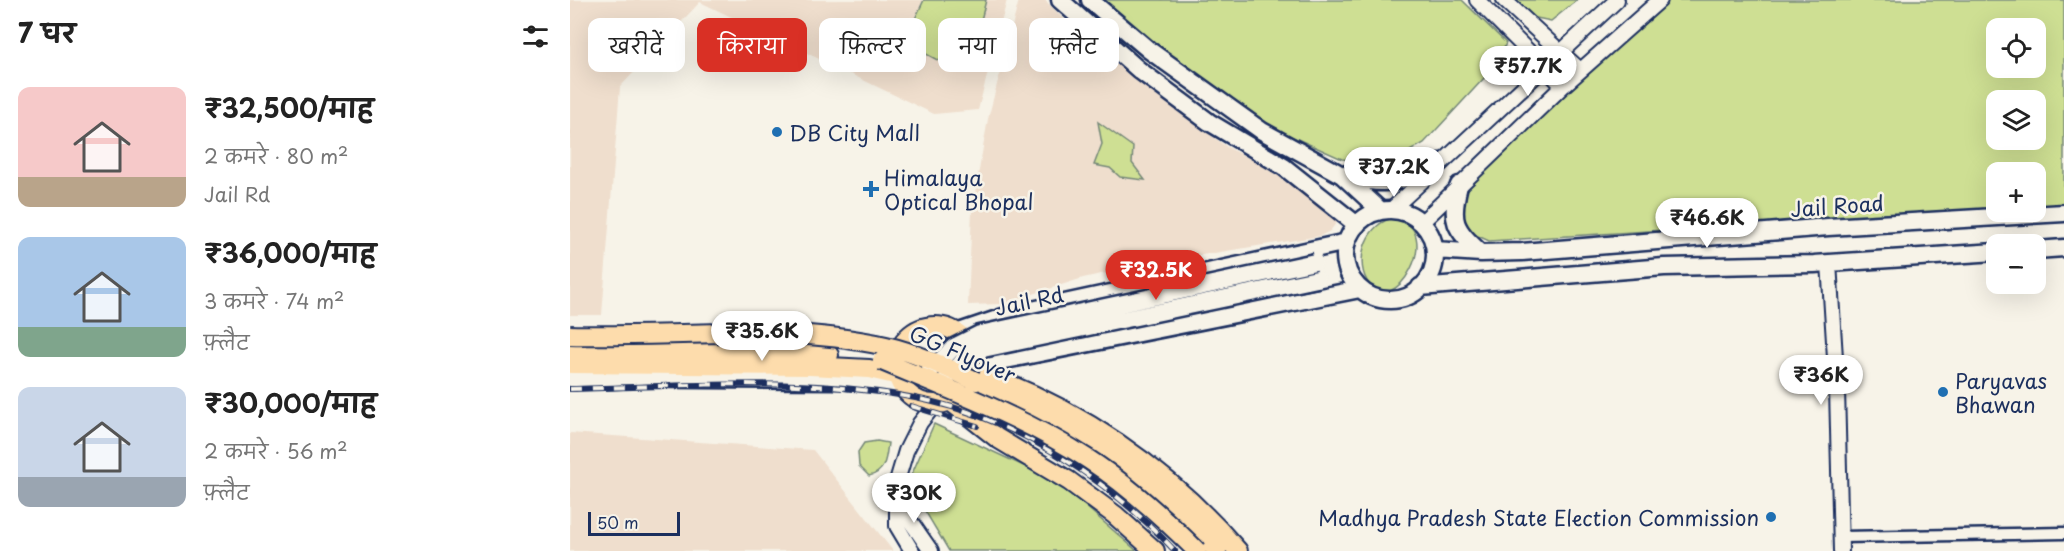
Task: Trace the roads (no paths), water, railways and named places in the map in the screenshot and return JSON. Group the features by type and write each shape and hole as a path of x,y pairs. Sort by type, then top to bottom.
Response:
{"main road":[{"path":"1060,0 1138,70 1223,131 1284,167 1357,225"},
{"path":"1090,0 1149,50 1262,131 1342,175 1386,210"},
{"path":"1342,175 1374,184 1404,180 1440,162"},
{"path":"1459,185 1453,210 1455,218 1461,234 1481,253"},
{"path":"1420,287 1434,266 1435,250 1422,222 1411,215 1386,210 1371,214 1357,225 1347,242 1344,257 1347,267 1360,289 1371,296 1393,300 1420,287 1664,267 1829,263 1986,253"},
{"name":"Jail Road","path":"1435,250 1481,253 2064,213"},
{"path":"956,333 1000,317 1347,242"},
{"name":"Jail Rd","path":"938,393 944,367 954,347 981,334 1315,262 1327,247"},
{"path":"2046,249 2064,248"},
{"name":"Jail Rd","path":"944,367 983,349 1317,279 1330,295"},
{"path":"974,369 1360,289"},
{"path":"570,364 810,366 869,369 898,380 914,398 938,393 960,396 970,383 974,369 969,346 956,333 940,327 914,333 901,345 898,380"},
{"name":"GG Flyover","path":"570,335 749,334 836,338 887,346 944,367 1037,411 1095,445 1156,492 1217,550"},
{"name":"GG Flyover","path":"570,351 741,350 857,357 882,361 938,393 1018,420 1088,459 1142,501 1197,551"},
{"path":"974,369 1018,386 1082,419 1167,480 1209,518 1238,551"},
{"path":"570,378 898,380"},
{"path":"938,393 997,438 1069,481 1115,515 1155,551"}],"street":[{"path":"1477,0 1563,86"},
{"path":"1504,0 1580,70"},
{"path":"1386,210 1617,0"},
{"path":"1422,222 1580,70 1660,0"},
{"path":"1829,263 1837,389 1841,544 2064,533"},
{"path":"912,551 897,526 897,481 906,451 938,393"},
{"path":"897,502 931,551"}],"railway":[{"path":"570,389 795,385 885,393 963,410 997,423 1062,458 1123,502 1175,551"},
{"path":"911,406 977,426"}],"place":[{"name":"DB City Mall","path":"777,132"},
{"name":"Himalaya Optical Bhopal","path":"871,189"},
{"name":"Paryavas Bhawan","path":"1943,392"},
{"name":"Madhya Pradesh State Election Commission","path":"1771,517"}]}
